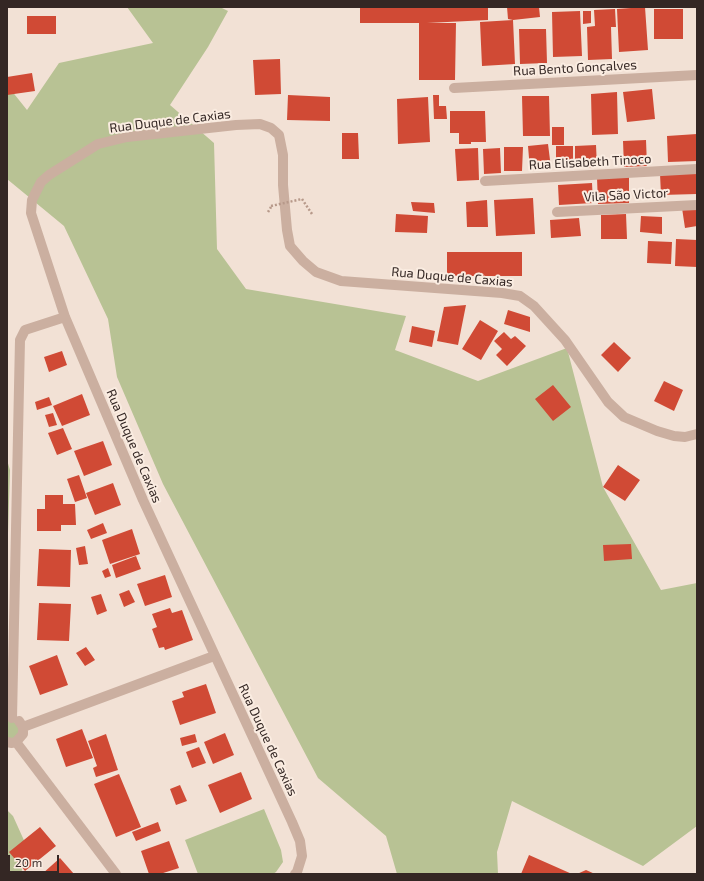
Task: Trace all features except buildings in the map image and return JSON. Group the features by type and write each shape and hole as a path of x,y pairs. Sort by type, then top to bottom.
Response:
{"street":[{"name":"Rua Bento Gonçalves","path":"454,88 697,74"},
{"name":"Rua Duque de Caxias","path":"295,874 302,856 300,841 143,500 64,316 31,213 32,200 41,182 49,174 98,144 160,133 236,125 260,124 271,128 279,135 283,155 283,185 290,246 303,262 316,272 341,281 502,293 520,296 534,306 565,340 608,402 624,417 640,425 674,436 697,434"},
{"name":"Rua Elisabeth Tinoco","path":"485,181 697,169"},
{"name":"Vila São Victor","path":"557,212 697,205"},
{"path":"64,316 25,330 20,340 10,718 19,721 23,727 23,734 12,742 116,874"},
{"path":"23,727 214,656"}],"path":[{"path":"268,212 271,206 302,199 312,214"}],"green space":[{"path":"127,7 220,7 228,11 208,47 170,105 214,143 217,249 246,289 406,316 395,350 478,381 567,348 603,487 661,590 697,583 697,826 643,866 512,801 497,852 498,874 397,874 386,836 318,778 163,484 117,377 108,319 64,226 7,179 7,85 27,110 59,63 153,43"},
{"path":"7,460 10,470 7,565"},
{"path":"9,720 19,724 19,737 7,740 7,721"},
{"path":"264,809 281,850 283,862 276,872 273,874 198,874 185,840"},
{"path":"7,810 13,816 27,847 21,874 7,874"}]}
